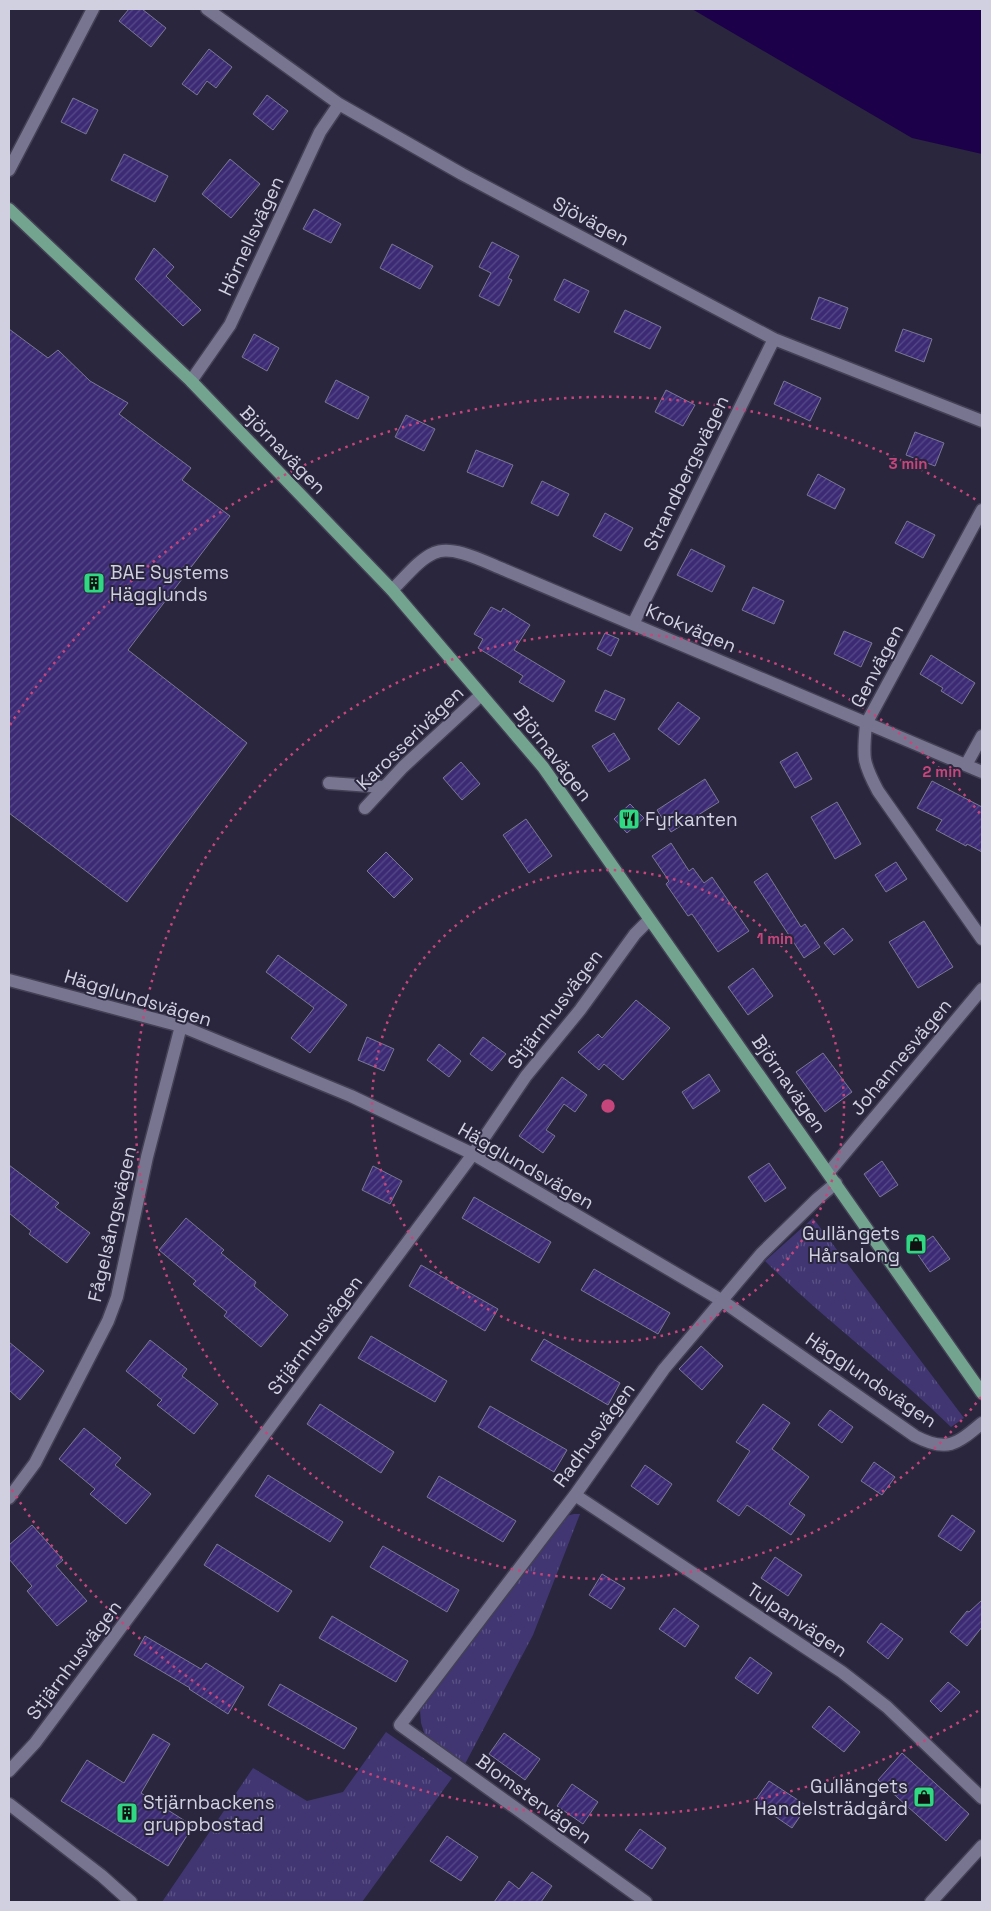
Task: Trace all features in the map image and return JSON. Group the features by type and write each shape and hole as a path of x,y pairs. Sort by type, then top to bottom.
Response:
{"main road":[{"name":"Björnavägen","path":"9,209 191,381 392,590 543,767 649,920 829,1172 982,1393"}],"street":[{"path":"9,170 93,9"},
{"name":"Sjövägen","path":"207,9 339,104 462,174 774,339 982,420"},
{"name":"Hörnellsvägen","path":"191,381 230,325 320,132 339,104"},
{"name":"Strandbergsvägen","path":"633,624 774,339"},
{"name":"Genvägen","path":"982,510 866,724 864,755 867,770 878,791 982,939"},
{"name":"Krokvägen","path":"392,590 435,552 460,552 982,772"},
{"name":"Karosserivägen","path":"365,808 402,767 481,694"},
{"path":"966,765 982,736"},
{"path":"329,783 384,787"},
{"name":"Stjärnhusvägen","path":"9,1771 35,1743 473,1154 526,1076 580,1010 635,934 649,920"},
{"name":"Hägglundsvägen","path":"9,980 180,1026 351,1096 473,1154 721,1300 915,1436 930,1444 951,1444 964,1438 982,1423"},
{"name":"Johannesvägen","path":"829,1172 982,988"},
{"name":"Fågelsångsvägen","path":"9,1498 35,1463 108,1322 117,1296 147,1157 180,1026"},
{"name":"Radhusvägen","path":"400,1725 574,1495 664,1369 761,1254 816,1199 836,1183"},
{"name":"Tulpanvägen","path":"574,1495 842,1672 887,1707 982,1798"},
{"name":"Blomstervägen","path":"400,1725 646,1902"},
{"path":"9,1804 102,1876 131,1902"},
{"path":"932,1902 982,1846"}],"green space":[{"path":"813,1218 964,1418 951,1427 765,1261"},
{"path":"580,1514 533,1635 465,1764 426,1738 421,1723 420,1710 566,1516"},
{"path":"386,1732 452,1778 362,1902 162,1902 253,1768 307,1801 343,1792"}],"shaded area":[{"path":"692,9 982,9 982,154 912,138"}],"building":[{"path":"129,9 142,9 166,28 151,47 119,21"},
{"path":"209,49 232,67 216,88 207,81 197,95 182,84"},
{"path":"267,95 288,111 273,130 253,114"},
{"path":"73,98 98,110 86,134 61,122"},
{"path":"124,154 168,176 155,202 111,180"},
{"path":"230,159 260,184 231,218 202,194"},
{"path":"314,209 341,224 331,243 303,229"},
{"path":"492,242 519,256 508,278 512,280 499,306 479,296 491,273 479,267"},
{"path":"392,244 433,266 420,289 380,268"},
{"path":"154,248 174,267 166,276 201,310 183,326 135,279"},
{"path":"564,279 589,291 579,313 554,300"},
{"path":"819,297 848,308 840,329 811,319"},
{"path":"625,310 661,327 650,349 614,332"},
{"name":"BAE Systems Hägglunds","path":"9,329 48,358 58,350 90,381 128,403 119,414 191,468 182,480 230,516 128,650 247,743 127,902 9,813"},
{"path":"903,329 932,339 924,362 895,351"},
{"path":"254,334 279,348 267,371 242,357"},
{"path":"336,380 369,397 358,419 325,402"},
{"path":"784,381 821,398 810,421 774,404"},
{"path":"666,390 695,405 683,426 655,412"},
{"path":"406,415 435,429 424,451 395,437"},
{"path":"915,432 944,443 935,466 906,455"},
{"path":"476,450 513,465 503,487 467,472"},
{"path":"818,474 845,489 835,509 807,495"},
{"path":"542,481 569,494 558,516 531,503"},
{"path":"605,513 633,528 621,551 593,536"},
{"path":"907,521 935,535 923,558 895,543"},
{"path":"691,549 725,566 712,592 677,575"},
{"path":"753,587 784,601 774,624 742,610"},
{"path":"491,607 501,612 503,608 530,625 514,650 565,681 553,702 519,682 523,676 478,648 483,639 474,634"},
{"path":"844,631 872,643 861,667 834,654"},
{"path":"605,633 619,639 611,656 597,649"},
{"path":"931,655 975,683 962,704 941,691 943,688 920,674"},
{"path":"605,690 625,699 615,720 595,711"},
{"path":"678,702 700,718 679,745 658,729"},
{"path":"614,733 630,759 609,772 592,746"},
{"path":"797,752 812,779 795,788 780,762"},
{"path":"461,762 480,784 462,800 443,778"},
{"path":"705,779 719,802 671,832 657,810"},
{"path":"932,781 982,807 982,852 936,830 942,820 917,808"},
{"path":"837,802 861,844 835,859 811,817"},
{"name":"Fyrkanten","path":"630,804 644,818 627,833 614,819"},
{"path":"526,819 552,856 529,873 503,835"},
{"path":"671,843 689,871 693,868 704,883 712,877 749,931 718,952 692,914 688,916 666,884 669,881 652,856"},
{"path":"386,852 413,879 394,898 367,871"},
{"path":"896,862 907,879 886,892 875,875"},
{"path":"767,873 801,927 805,924 820,947 804,958 754,882"},
{"path":"924,921 953,967 918,988 889,942"},
{"path":"843,928 853,940 834,955 824,943"},
{"path":"278,955 347,1005 310,1053 291,1038 314,1008 266,972"},
{"path":"753,968 773,996 748,1015 728,987"},
{"path":"636,1000 670,1028 623,1080 604,1064 599,1070 578,1052 598,1034 602,1038"},
{"path":"367,1037 394,1049 384,1071 358,1060"},
{"path":"483,1037 506,1054 492,1071 470,1054"},
{"path":"439,1044 461,1061 449,1077 427,1060"},
{"path":"823,1053 852,1092 825,1112 796,1072"},
{"path":"709,1074 720,1091 693,1109 682,1092"},
{"path":"562,1077 587,1095 575,1112 564,1104 546,1130 555,1136 543,1153 519,1136"},
{"path":"882,1161 898,1185 880,1197 864,1174"},
{"path":"769,1163 786,1188 765,1202 748,1177"},
{"path":"9,1165 59,1203 55,1207 90,1233 67,1263 29,1234 31,1231 9,1213"},
{"path":"373,1166 402,1181 390,1204 362,1190"},
{"path":"474,1197 551,1242 539,1263 462,1218"},
{"path":"186,1218 224,1250 221,1253 256,1282 254,1286 288,1315 261,1347 224,1316 227,1312 193,1284 196,1281 159,1250"},
{"path":"933,1236 950,1259 930,1272 914,1249"},
{"path":"421,1265 498,1309 485,1331 409,1286"},
{"path":"594,1269 670,1313 658,1334 581,1290"},
{"path":"371,1336 447,1381 435,1402 358,1358"},
{"path":"544,1339 620,1383 608,1405 531,1360"},
{"path":"150,1340 187,1369 182,1376 218,1404 194,1434 157,1405 162,1400 126,1371"},
{"path":"9,1342 44,1371 20,1400 9,1390"},
{"path":"701,1346 723,1366 702,1390 679,1369"},
{"path":"320,1404 394,1452 381,1473 307,1424"},
{"path":"763,1404 790,1423 772,1449 809,1477 789,1504 805,1515 791,1535 747,1505 739,1516 717,1501 750,1451 736,1442"},
{"path":"490,1406 567,1450 554,1472 478,1427"},
{"path":"830,1410 853,1427 842,1443 818,1425"},
{"path":"84,1428 121,1458 115,1465 151,1494 126,1524 90,1494 95,1489 59,1459"},
{"path":"874,1462 895,1477 882,1495 861,1481"},
{"path":"645,1465 672,1484 658,1505 631,1486"},
{"path":"268,1475 343,1522 330,1542 255,1496"},
{"path":"439,1476 516,1521 503,1542 427,1497"},
{"path":"952,1515 975,1531 961,1551 938,1536"},
{"path":"32,1525 63,1560 56,1566 87,1601 57,1626 27,1591 32,1586 9,1559 9,1545"},
{"path":"217,1544 292,1591 278,1612 204,1565"},
{"path":"383,1546 459,1590 447,1612 370,1567"},
{"path":"775,1557 802,1575 788,1596 761,1578"},
{"path":"602,1574 625,1588 611,1609 589,1595"},
{"path":"982,1600 982,1627 967,1646 950,1632 967,1611 969,1612"},
{"path":"674,1608 699,1626 685,1647 659,1629"},
{"path":"332,1616 408,1661 396,1682 319,1638"},
{"path":"881,1623 903,1639 888,1659 867,1642"},
{"path":"145,1636 201,1669 206,1663 244,1687 228,1714 190,1688 134,1655"},
{"path":"750,1657 772,1673 758,1694 735,1678"},
{"path":"948,1682 960,1692 941,1712 930,1701"},
{"path":"280,1684 357,1728 344,1749 268,1705"},
{"path":"829,1706 860,1732 844,1752 812,1727"},
{"path":"504,1733 540,1759 525,1780 489,1754"},
{"name":"Stjärnbackens gruppbostad","path":"153,1734 170,1744 141,1793 193,1826 168,1866 61,1801 87,1760 124,1783"},
{"name":"Gullängets Handelsträdgård","path":"902,1753 969,1814 946,1841 878,1780"},
{"path":"769,1781 807,1806 792,1828 754,1802"},
{"path":"572,1784 598,1802 583,1824 557,1806"},
{"path":"640,1829 666,1848 652,1869 625,1850"},
{"path":"447,1836 478,1857 461,1881 430,1861"},
{"path":"532,1872 552,1886 541,1902 494,1902 509,1881 519,1889"}],"place":[{"name":"BAE Systems Hägglunds","path":"94,583"},
{"name":"Fyrkanten","path":"629,819"},
{"name":"Gullängets Hårsalong","path":"916,1244"},
{"name":"Gullängets Handelsträdgård","path":"924,1797"},
{"name":"Stjärnbackens gruppbostad","path":"127,1813"}]}
